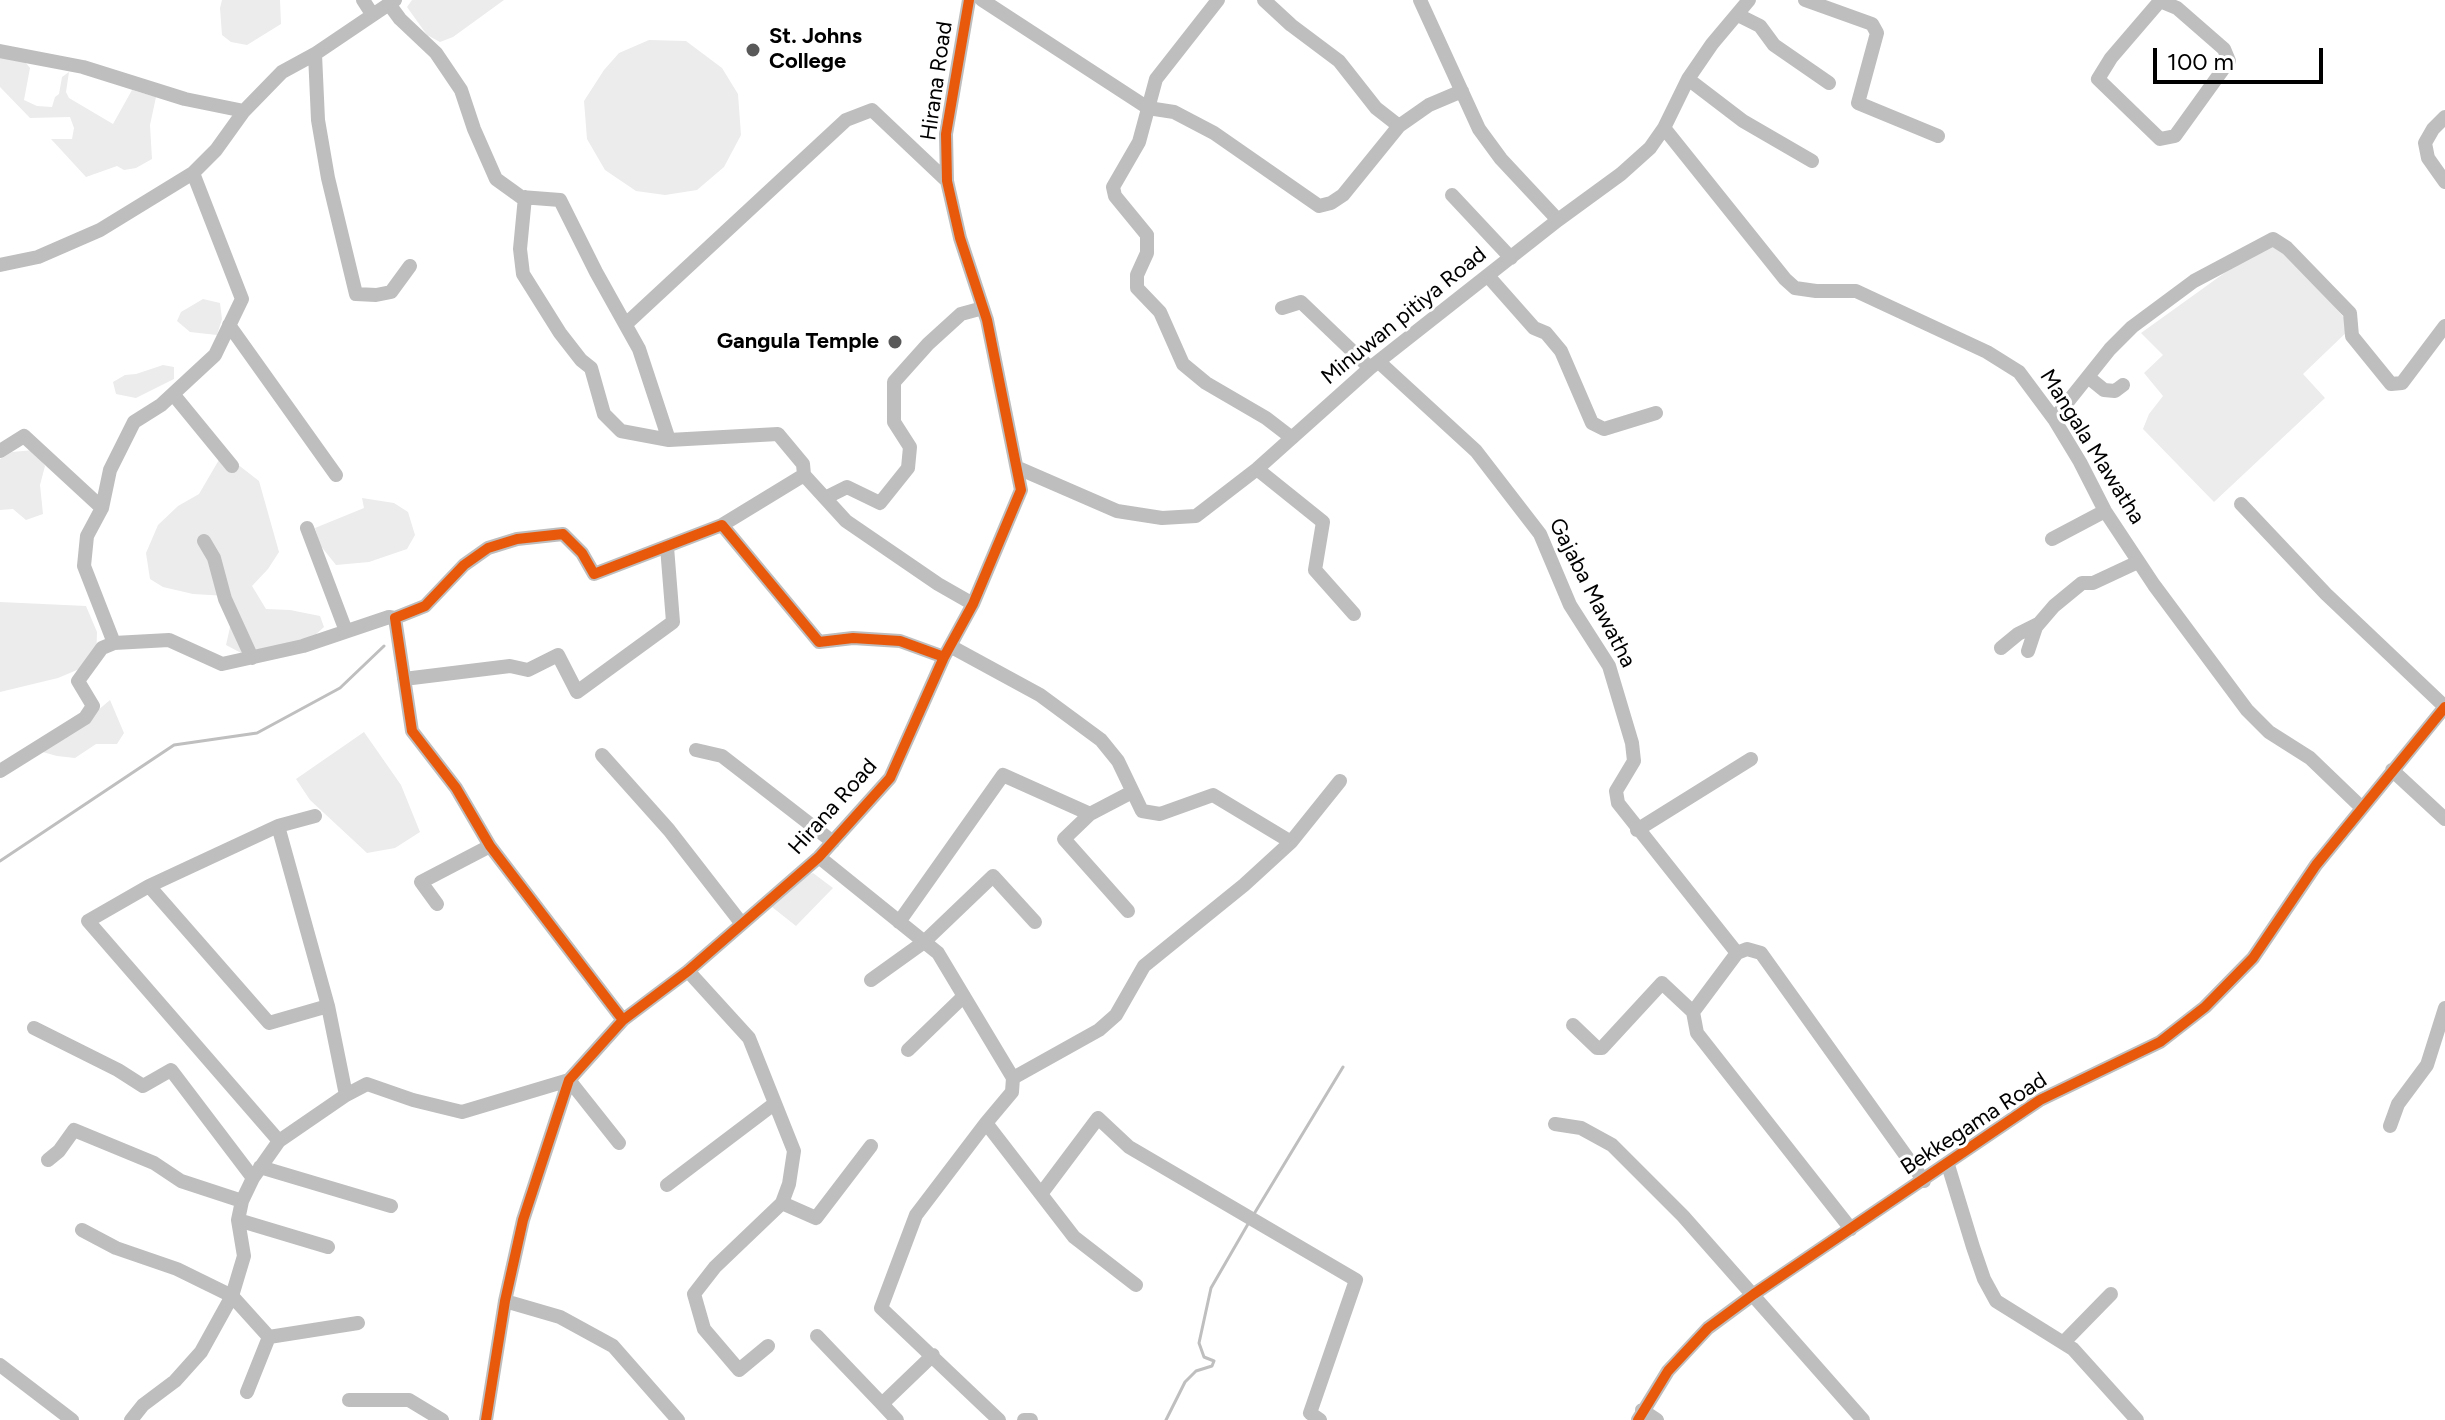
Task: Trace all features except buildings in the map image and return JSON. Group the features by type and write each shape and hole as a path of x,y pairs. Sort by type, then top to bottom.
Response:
{"street":[{"path":"363,0 372,14"},
{"name":"Hirana Road","path":"486,1420 505,1301 523,1220 569,1080 623,1020 688,971 819,857 890,778 947,651 973,604 1021,490 983,308 960,238 947,181 946,134 969,0"},
{"path":"982,0 1148,108 1174,112 1214,133 1319,206 1343,195 1399,126 1429,105 1462,91"},
{"path":"1218,0 1156,79 1139,142 1113,187 1115,196 1147,235 1147,253 1137,275 1137,288 1160,312 1183,364 1206,383 1266,418 1292,438"},
{"path":"1264,0 1339,61 1376,108 1399,126"},
{"path":"1420,0 1479,129 1501,159 1558,220"},
{"name":"Minuwan pitiya Road","path":"1018,468 1117,511 1162,518 1196,516 1257,469 1374,365 1621,174 1650,148 1664,128 1688,79 1749,0"},
{"path":"1805,0 1872,24 1877,33 1858,103 1938,136"},
{"path":"2160,1 2180,4 2224,49 2229,61 2175,136 2160,139 2098,79 2111,58 2160,1"},
{"path":"0,265 38,257 100,230 193,173 216,150 244,111 282,72 315,54 392,2 400,19 436,53 461,90 496,179 525,197 560,200 639,349 669,440"},
{"path":"1738,15 1760,26 1774,45 1829,83"},
{"path":"0,51 83,67 185,99 244,111"},
{"path":"315,54 318,120 328,178 356,294 391,292 410,266"},
{"path":"1688,79 1743,121 1812,161"},
{"path":"626,324 846,120 872,110 947,181"},
{"path":"2445,117 2425,143 2428,158 2445,182"},
{"name":"Mangala Mawatha","path":"1664,128 1795,288 1856,291 1995,356 2019,372 2054,419 2105,511 2138,562 2254,719 2310,758 2361,807"},
{"path":"114,643 84,566 87,536 102,508 110,470 134,422 173,394 215,355 242,299 193,173"},
{"path":"1452,195 1511,258"},
{"path":"525,197 520,249 523,274 560,333 591,368 604,414 621,431 669,440 778,434 803,464 804,475 846,521 938,584 973,604"},
{"path":"2054,419 2110,349 2132,327 2194,281 2273,239 2287,248 2350,313 2352,336 2391,384 2402,383 2445,326"},
{"path":"1488,276 1534,328 1546,333 1561,351 1592,423 1604,429 1656,413"},
{"name":"Gajaba Mawatha","path":"1282,308 1301,302 1476,451 1540,534 1570,605 1609,666 1632,743 1634,761 1616,791 1618,803 1737,953"},
{"path":"825,498 847,487 880,503 908,468 910,447 894,422 894,382 928,344 961,314 983,308"},
{"path":"229,325 336,475"},
{"path":"2088,377 2104,390 2115,391 2123,385"},
{"path":"173,394 232,466"},
{"path":"0,451 24,436 102,508"},
{"path":"1257,469 1323,522 1315,570 1354,614"},
{"path":"0,771 85,718 93,706 78,681 102,648 114,643 169,640 222,664 303,646 425,606 464,565 488,548 517,539 563,534 582,553 594,574 722,525 804,475"},
{"path":"2241,504 2326,594 2445,707"},
{"path":"2052,539 2105,511"},
{"path":"722,525 819,642 853,638 900,641 947,651 1040,695 1101,740 1118,761 1142,811 1160,814 1213,795 1291,842"},
{"path":"307,528 346,631"},
{"path":"204,541 214,558 225,599 252,658"},
{"path":"404,679 510,666 528,670 558,655 577,692 673,622 667,547"},
{"path":"2028,651 2038,624 2082,583 2093,583 2138,562"},
{"path":"395,618 412,731 456,788 490,846 623,1020"},
{"path":"2001,648 2018,634 2038,624"},
{"name":"Bekkegama Road","path":"1640,1415 1668,1371 1708,1328 1754,1294 2040,1100 2160,1042 2205,1007 2253,958 2316,865 2445,707"},
{"path":"696,750 722,756 833,842"},
{"path":"602,755 669,830 742,924"},
{"path":"1637,830 1751,759"},
{"path":"2392,770 2445,819"},
{"path":"899,922 1003,775 1090,814"},
{"path":"1013,1078 1099,1030 1116,1015 1144,966 1244,885 1291,842 1340,781"},
{"path":"1128,911 1064,839 1090,814 1132,792"},
{"path":"279,1141 88,921 149,886 278,826 315,816"},
{"path":"278,826 328,1006 346,1095"},
{"path":"437,904 421,882 490,846"},
{"path":"819,857 938,953 1013,1078 1012,1092 916,1215 881,1308 999,1420"},
{"path":"871,980 924,942 993,876 1035,922"},
{"path":"149,886 269,1023 328,1006"},
{"path":"1693,1012 1737,953 1747,949 1761,953 1924,1181"},
{"path":"688,971 749,1038 794,1151 789,1184 782,1203 715,1267 694,1294 704,1329 739,1370 768,1346"},
{"path":"1573,1025 1597,1048 1602,1048 1662,983 1693,1012 1697,1033 1851,1229"},
{"path":"908,1050 964,996"},
{"path":"2390,1126 2398,1104 2427,1065 2445,1008"},
{"path":"34,1028 143,1086 171,1070 257,1172 391,1206"},
{"path":"131,1420 143,1405 175,1381 201,1352 232,1296 244,1256 238,1220 242,1201 257,1172 279,1141 346,1095 367,1084 462,1112 569,1080 619,1143"},
{"path":"667,1185 774,1104"},
{"path":"1041,1194 1098,1118 1129,1147 1356,1280 1310,1413 1320,1420"},
{"path":"986,1123 1074,1237 1136,1285"},
{"path":"1555,1124 1581,1128 1612,1145 1683,1216 1863,1420"},
{"path":"48,1160 59,1151 74,1130 154,1163 181,1181 242,1201"},
{"path":"782,1203 816,1218 871,1146"},
{"path":"1948,1165 1977,1258 1996,1301 2064,1342 2137,1420"},
{"path":"238,1220 328,1247"},
{"path":"82,1230 116,1248 177,1269 232,1296 269,1337"},
{"path":"2064,1342 2111,1294"},
{"path":"505,1301 560,1317 613,1346 678,1420"},
{"path":"269,1337 358,1323"},
{"path":"817,1336 897,1420"},
{"path":"247,1392 269,1337"},
{"path":"882,1404 933,1355"},
{"path":"0,1365 72,1420"},
{"path":"349,1400 409,1400 442,1420"},
{"path":"1640,1415 1657,1420"},
{"path":"1024,1420 1031,1420"}],"shaded area":[{"path":"222,0 280,0 281,24 247,45 231,42 222,35"},
{"path":"412,0 504,0 453,37 440,42 427,35 407,7"},
{"path":"649,40 686,41 722,68 738,94 741,135 724,167 697,190 665,195 636,191 605,170 587,139 584,101 619,53"},
{"path":"0,54 22,58 30,68 24,100 37,106 52,107 59,94 62,77 69,72 66,92 69,98 113,124 132,90 156,97 150,125 152,159 136,168 124,170 117,166 86,177 51,139 72,139 74,128 70,117 30,118 0,87"},
{"path":"2274,245 2289,254 2352,327 2303,374 2325,398 2214,502 2143,429 2149,414 2163,396 2144,373 2163,355 2141,333 2262,246"},
{"path":"203,299 220,303 222,319 217,335 190,332 177,321 181,312"},
{"path":"163,365 174,367 174,379 136,398 116,394 113,382 125,375"},
{"path":"34,450 45,466 40,485 43,514 26,520 13,509 0,510 0,459 12,452"},
{"path":"223,453 259,481 279,552 252,586 266,609 320,616 324,627 313,637 243,654 226,645 233,614 227,596 193,594 163,587 150,579 146,553 158,525 178,506 199,494"},
{"path":"362,498 394,503 408,512 415,535 407,549 369,562 336,565 320,545 315,528 364,508"},
{"path":"0,602 86,606 97,632 96,662 58,678 0,692"},
{"path":"110,700 124,733 117,744 96,744 75,758 39,751 90,717"},
{"path":"364,732 401,785 420,832 395,848 367,853 310,800 296,779"},
{"path":"813,873 833,888 796,926 772,907"}],"waterway":[{"path":"0,861 174,745 257,733 340,688 384,646"},
{"path":"1254,1214 1343,1067"},
{"path":"1166,1420 1185,1382 1196,1371 1212,1366 1214,1361 1204,1357 1199,1343 1211,1288 1248,1224"}],"cycle path":[{"path":"486,1420 505,1301 523,1220 569,1080 623,1020 688,971 819,857 890,778 944,657 973,604 1021,490 987,320 960,238 947,181 946,134 969,0"},
{"path":"623,1020 490,846 456,788 412,731 395,618 425,606 464,565 488,548 517,539 563,534 582,553 594,574 722,525 819,642 853,638 900,641 944,657"},
{"path":"1638,1420 1668,1371 1708,1328 1754,1294 2040,1100 2160,1042 2205,1007 2253,958 2316,865 2445,707"}],"place":[{"name":"St. Johns College","path":"753,50"},
{"name":"Gangula Temple","path":"895,342"}]}
